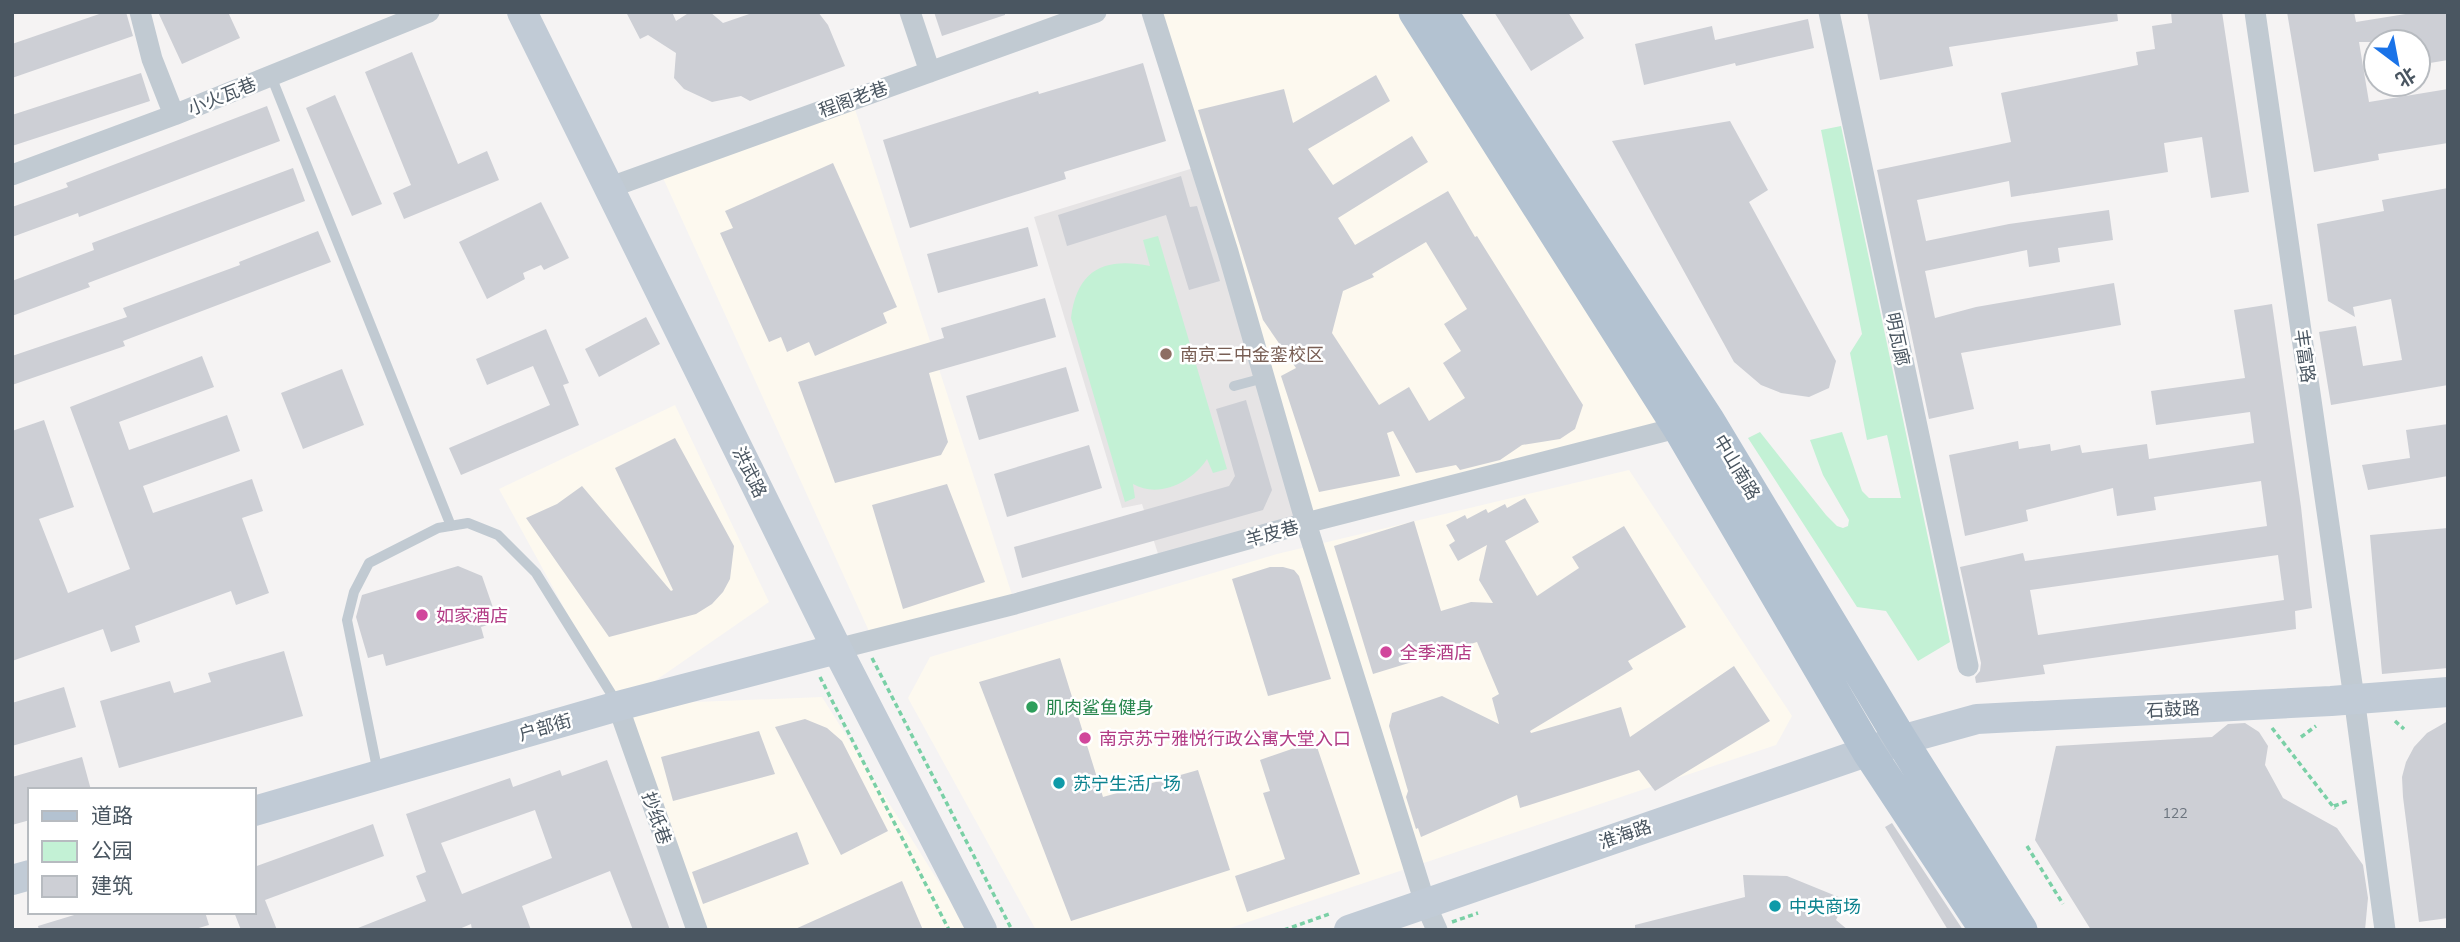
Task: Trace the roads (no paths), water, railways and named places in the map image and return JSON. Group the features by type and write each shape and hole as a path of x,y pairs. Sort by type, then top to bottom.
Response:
{"main road":[{"name":"洪武路","path":"522,12 611,187 837,649 982,930"},
{"name":"中山南路","path":"1441,12 1694,424 1901,740 2021,930"},
{"name":"中山南路","path":"1694,424 1868,751 1986,930"},
{"name":"户部街","path":"256,810 618,706 837,649"},
{"name":"石鼓路","path":"1901,740 1977,719 2354,700 2448,692"},
{"name":"淮海路","path":"1349,930 1901,740"}],"street":[{"path":"139,12 152,59 174,115"},
{"name":"小火瓦巷","path":"12,175 174,115 429,12"},
{"path":"909,12 930,72"},
{"name":"程阁老巷","path":"611,187 1096,12"},
{"path":"1152,12 1228,252 1306,523 1425,902 1437,930"},
{"name":"明瓦廊","path":"1829,12 1968,666"},
{"name":"丰富路","path":"2255,12 2385,930"},
{"name":"羊皮巷","path":"837,649 1015,604 1306,523 1694,424"},
{"name":"抄纸巷","path":"618,706 696,930"}],"lane":[{"path":"1415,12 1694,424 1986,930"},
{"path":"271,76 451,526"},
{"path":"1234,386 1264,378"},
{"path":"379,775 347,620 354,592 369,563 438,528 468,523 498,535 536,573 618,706"}],"place":[{"name":"南京三中金銮校区","path":"1166,354"},
{"name":"如家酒店","path":"422,615"},
{"name":"全季酒店","path":"1386,652"},
{"name":"肌肉鲨鱼健身","path":"1032,707"},
{"name":"南京苏宁雅悦行政公寓大堂入口","path":"1085,738"},
{"name":"苏宁生活广场","path":"1059,783"},
{"name":"中央商场","path":"1775,906"}]}
